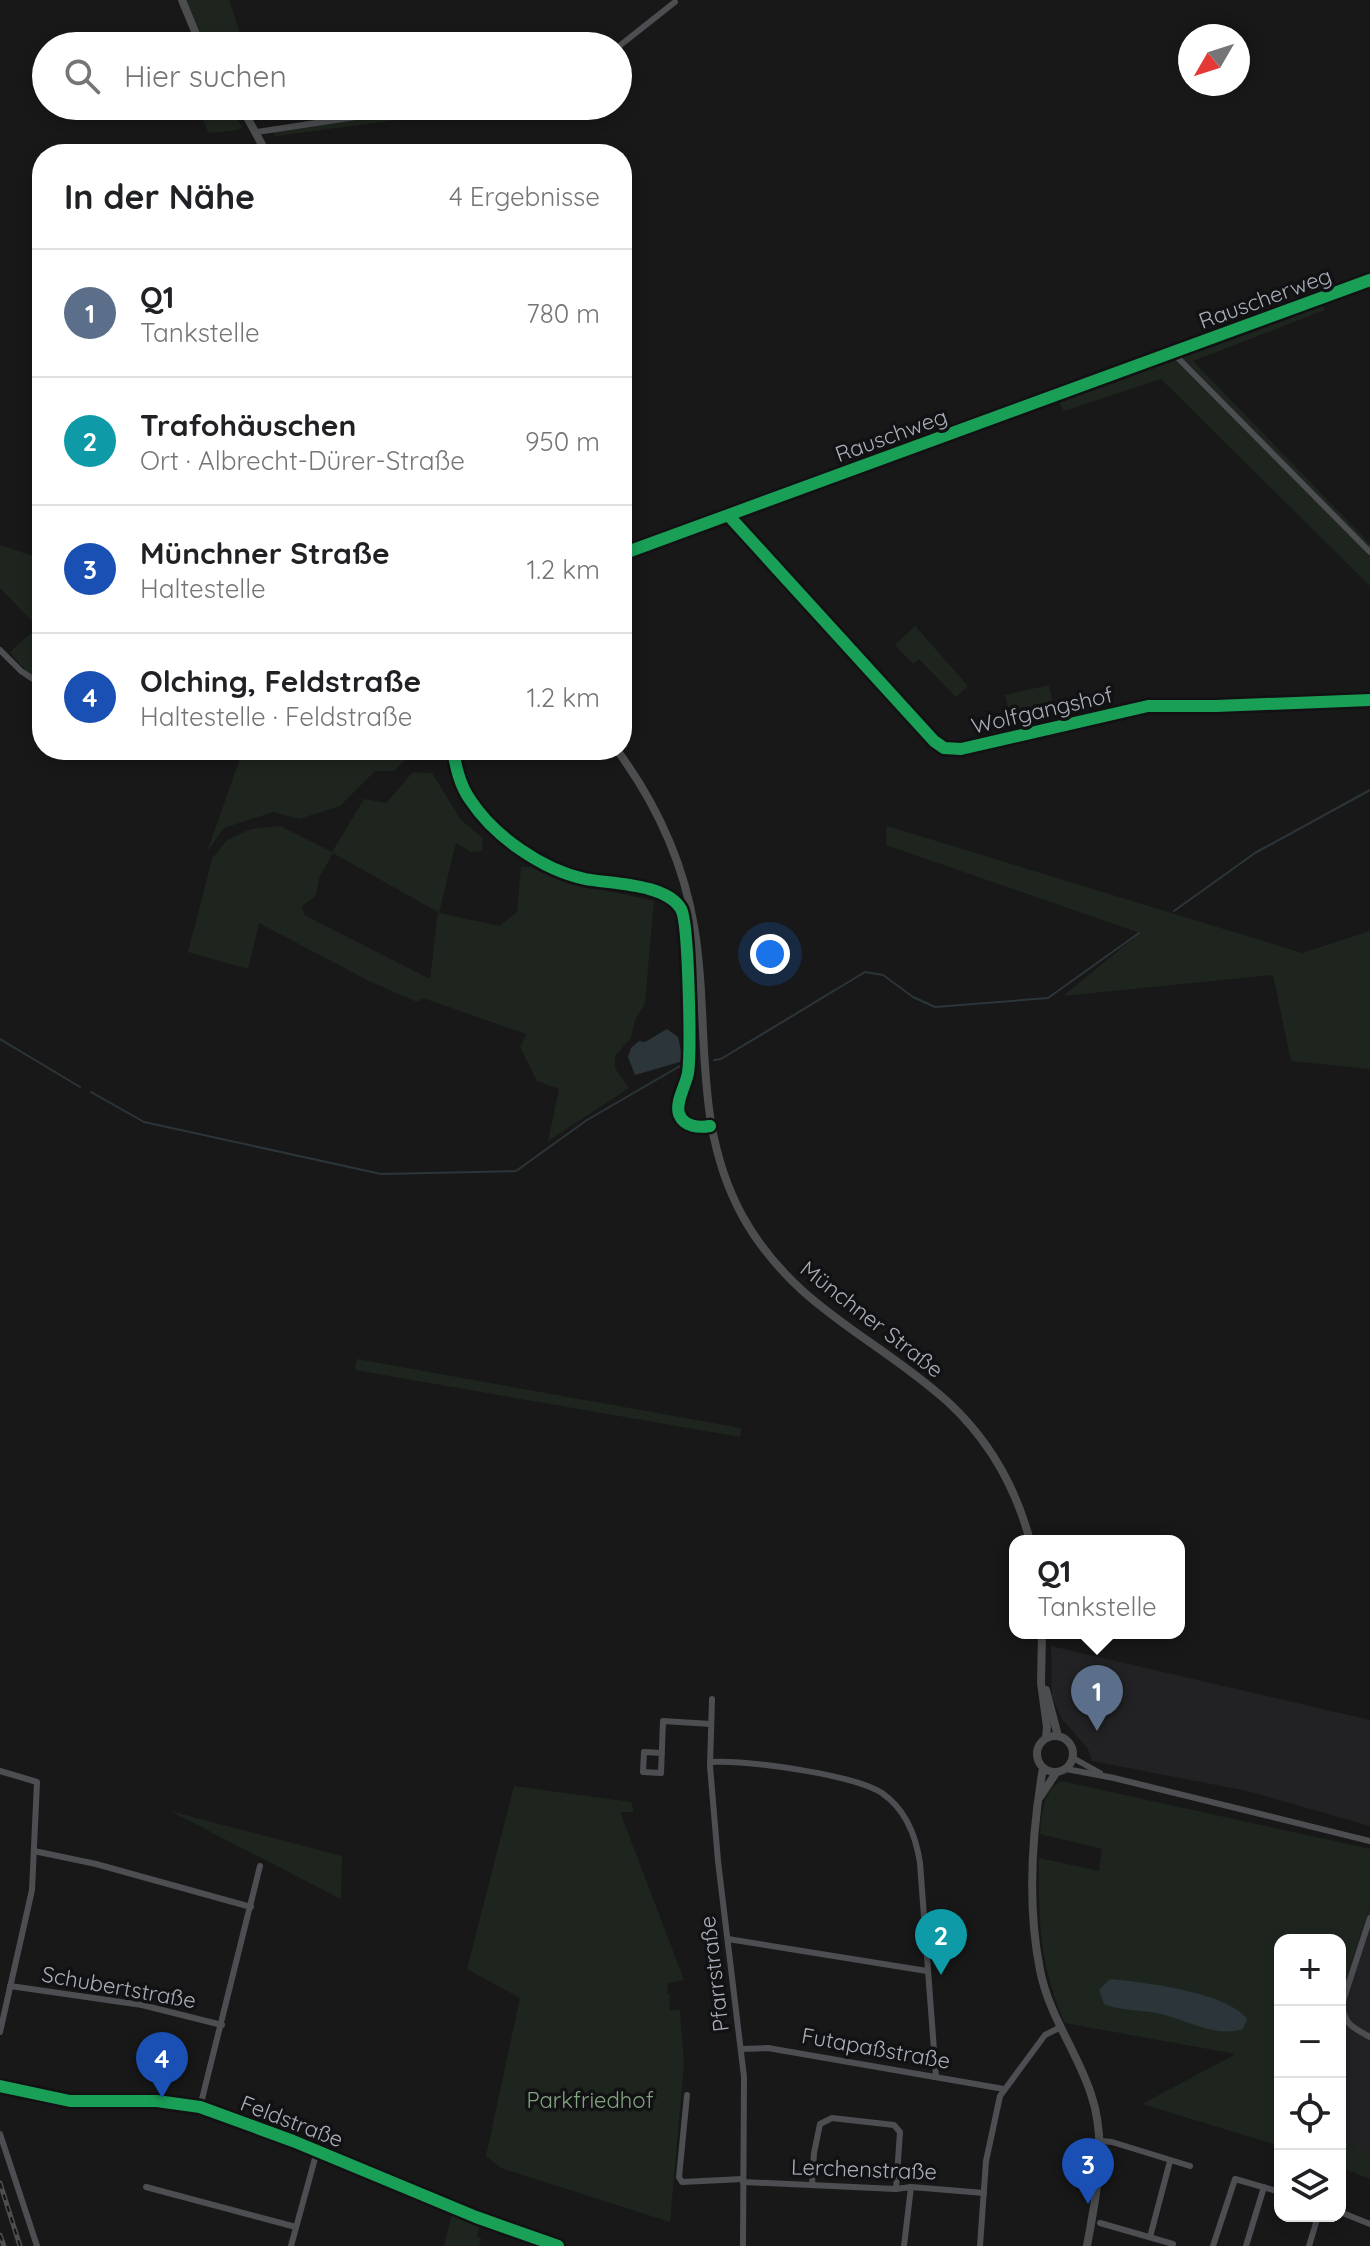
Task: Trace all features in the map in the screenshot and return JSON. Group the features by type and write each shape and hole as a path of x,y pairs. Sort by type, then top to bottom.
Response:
{"main road":[{"path":"182,0 195,32"},
{"path":"250,120 262,144"},
{"name":"Münchner Straße","path":"624,760 656,810 684,881 694,927 704,1083 710,1126 731,1193 755,1238 809,1299 936,1392 960,1414 1005,1475 1028,1535"},
{"path":"1042,1639 1041,1683 1047,1727 1046,1738 1037,1751 1043,1768 1038,1801 1034,1929 1040,1972 1059,2028 1091,2093 1101,2141 1098,2182 1087,2246"},
{"path":"1042,1671 1058,1736"},
{"path":"1038,1801 1056,1773 1066,1769 1073,1758 1070,1743 1058,1736 1046,1738"},
{"path":"1043,1768 1056,1773"}],"street":[{"path":"632,36 675,2"},
{"path":"257,132 336,120"},
{"name":"Rauscherweg","path":"1173,353 1370,280"},
{"path":"1173,353 1370,552"},
{"name":"Rauschweg","path":"632,550 1173,353"},
{"name":"Wolfgangshof","path":"729,516 934,741 944,748 961,749 1148,706 1370,700"},
{"path":"0,650 32,678"},
{"path":"454,760 469,799 496,829 520,848 570,875 651,889 666,896 681,909 687,964 689,1055 688,1075 679,1112 691,1126 710,1126"},
{"name":"Pfarrstraße","path":"712,1699 710,1762 718,1861 744,2077 743,2246"},
{"path":"662,1753 644,1752 643,1772 661,1773 662,1753 663,1721 711,1724"},
{"path":"1073,1758 1103,1775"},
{"path":"710,1762 740,1762 853,1782 881,1793 912,1829 918,1851 936,2077"},
{"path":"1066,1769 1103,1775 1370,1841"},
{"path":"0,1771 37,1782 32,1890 0,2032"},
{"path":"34,1851 96,1864 251,1907"},
{"path":"200,2107 260,1866"},
{"path":"1370,1918 1342,2004 1349,2027 1370,2037"},
{"path":"728,1939 927,1971"},
{"name":"Schubertstraße","path":"10,1986 142,2005 222,2025"},
{"path":"980,2246 991,2132 1004,2089 1045,2035 1059,2028"},
{"name":"Futapaßstraße","path":"741,2049 768,2048 1004,2089"},
{"name":"Feldstraße","path":"0,2086 70,2101 157,2101 200,2107 317,2151 476,2217 558,2246"},
{"name":"Lerchenstraße","path":"687,2095 679,2177 682,2182 911,2187 984,2193"},
{"path":"812,2184 820,2124 832,2118 894,2125 900,2132 896,2189"},
{"path":"0,2134 37,2246"},
{"path":"1101,2141 1190,2166"},
{"path":"291,2246 317,2151"},
{"path":"1150,2237 1170,2161"},
{"path":"1213,2246 1235,2179 1274,2190"},
{"path":"146,2187 296,2227"},
{"path":"904,2246 911,2187"},
{"path":"1246,2246 1264,2187"},
{"path":"1346,2214 1370,2224"},
{"path":"1309,2246 1316,2222"},
{"path":"1100,2223 1173,2244"}],"shaded area":[{"path":"667,1029 678,1037 683,1061 635,1075 628,1057 631,1048 639,1041 645,1042"},
{"path":"1051,1646 1370,1720 1370,1826 1247,1791 1092,1761 1088,1749 1062,1719 1052,1697"},
{"path":"1370,1906 1370,2156 1346,2142 1346,1978"},
{"path":"1110,1979 1203,1995 1237,2010 1247,2019 1243,2029 1222,2031 1161,2014 1111,2007 1104,2004 1099,1990"}],"green space":[{"path":"186,0 229,0 239,32 200,32"},
{"path":"203,120 237,120 242,127 237,130 208,133"},
{"path":"344,120 397,120 276,136 272,131"},
{"path":"1319,301 1325,310 1193,361 1370,544 1370,586 1161,379 1064,411 1058,400"},
{"path":"0,545 32,556 32,621 0,588"},
{"path":"915,626 968,686 956,697 919,659 913,664 895,645"},
{"path":"32,632 32,678 10,652"},
{"path":"1049,685 1054,708 1011,719 1005,695"},
{"path":"239,760 405,760 394,771 375,771 340,806 299,819 273,812 224,828 207,852"},
{"path":"413,772 432,773 461,820 483,838 482,851 471,852 456,843 439,913 500,926 517,912 521,867 540,867 582,885 654,901 645,1003 635,1020 631,1038 615,1056 615,1068 629,1088 548,1141 559,1089 537,1081 520,1047 526,1034 423,998 417,1002 369,981 259,923 248,969 188,952 212,859 227,840 251,829 280,826 332,852 364,799 386,803","holes":["333,853 438,912 430,979 304,915 302,906 316,896 319,878"]},
{"path":"887,826 1302,953 1370,931 1370,1069 1291,1061 1273,975 1063,996 1140,933 886,845"},
{"path":"357,1359 741,1428 740,1437 355,1370"},
{"path":"1061,1781 1370,1849 1370,1905 1346,1978 1346,1934 1274,1934 1274,2144 1142,2104 1236,2054 1065,2023 1050,1982 1042,1942 1039,1858 1099,1871 1102,1849 1040,1834 1047,1797"},
{"name":"Parkfriedhof","path":"514,1786 631,1802 634,1812 620,1812 684,1980 668,1983 667,1994 670,1995 669,2010 680,2010 684,2063 670,2222 501,2168 486,2156 520,1998 467,1969"},
{"path":"170,1811 342,1856 341,1899"},
{"path":"1346,2142 1370,2156 1370,2179 1346,2169"},
{"path":"452,2214 480,2225 477,2236 481,2238 479,2246 444,2246"}],"waterway":[{"path":"1174,911 1255,853 1370,790"},
{"path":"714,1060 721,1059 865,972 883,975 913,997 935,1007 1048,998 1139,933"},
{"path":"0,1039 80,1087"},
{"path":"91,1092 144,1122 381,1174 516,1171 587,1120 680,1066"}],"railway":[{"path":"0,2183 20,2246"},
{"path":"0,2235 4,2246"}],"cycle path":[{"path":"632,550 1370,280"},
{"path":"729,516 934,741 944,748 961,749 1148,706 1370,700"},
{"path":"455,760 459,777 471,801 493,827 521,850 569,875 651,889 674,900 681,909 688,962 689,1040 688,1073 678,1109 681,1118 688,1124 710,1126"},
{"path":"0,2086 70,2101 157,2101 200,2107 293,2141 476,2217 558,2246"}],"place":[{"name":"Q1","path":"1097,1731"},
{"name":"Trafohäuschen","path":"941,1975"},
{"name":"Olching, Feldstraße","path":"162,2098"},
{"name":"Münchner Straße","path":"1088,2204"}]}
